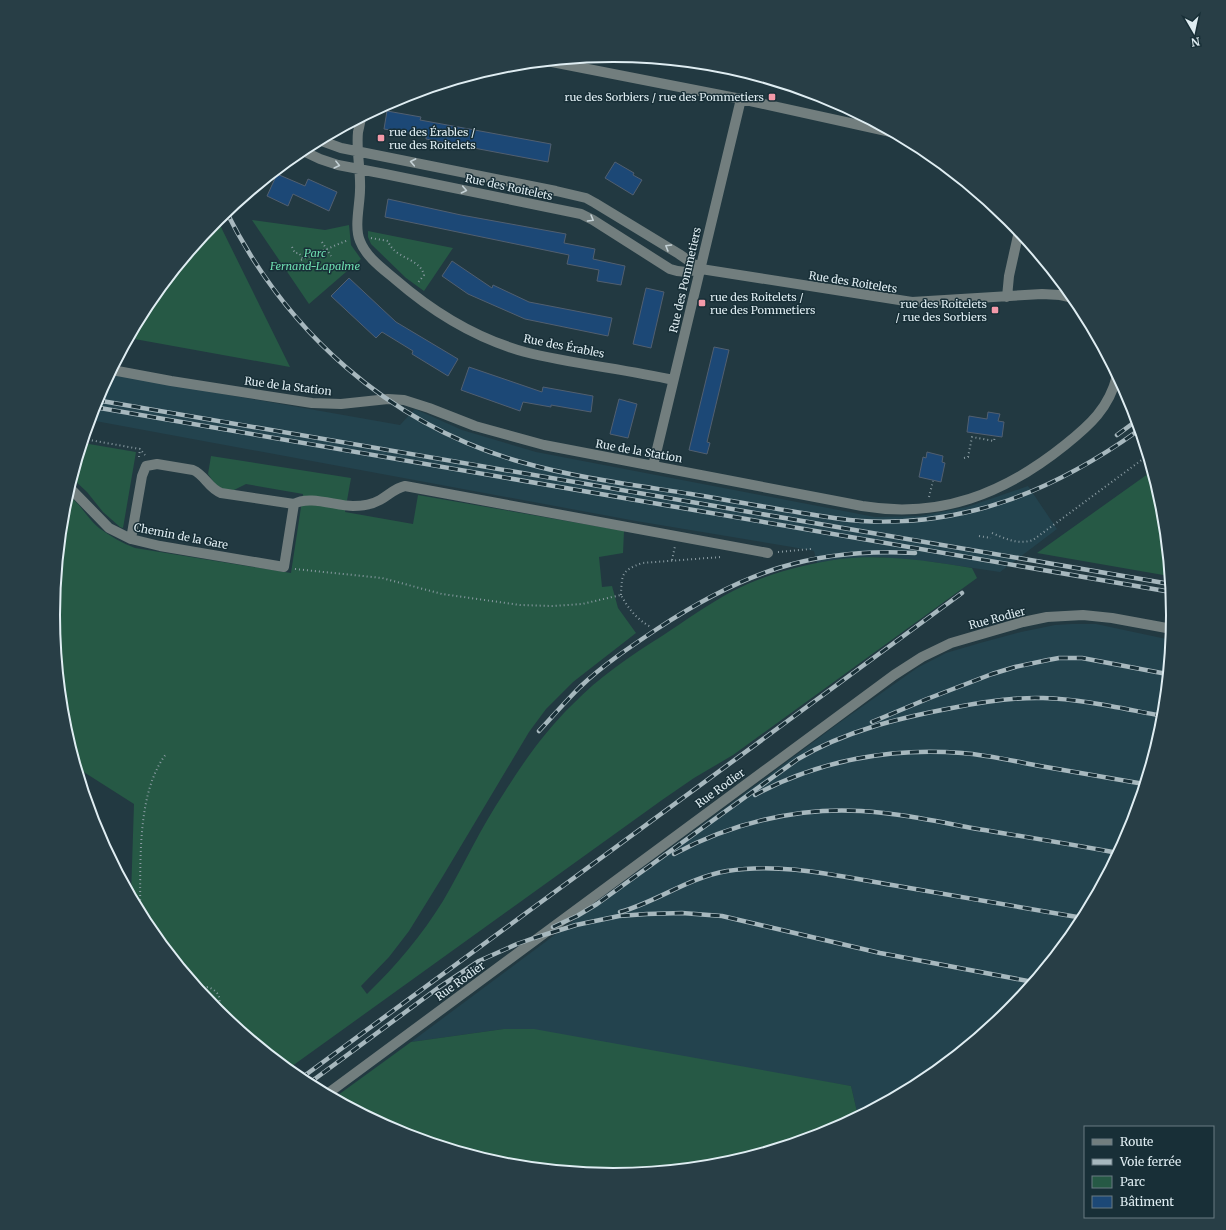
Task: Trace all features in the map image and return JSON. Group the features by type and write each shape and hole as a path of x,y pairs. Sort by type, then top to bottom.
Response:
{"street":[{"path":"561,65 741,99 876,129"},
{"name":"Rue des Pommetiers","path":"653,466 741,99"},
{"name":"Rue des Érables","path":"360,123 358,134 360,189 358,228 360,242 372,258 422,302 479,334 524,351 673,380"},
{"name":"Rue des Roitelets","path":"326,143 336,147 358,152 575,195 595,203 701,269"},
{"name":"Rue des Roitelets","path":"309,153 328,162 359,169 572,211 593,220 670,269 683,272 701,269 902,302 925,302 1042,294 1065,296"},
{"path":"572,211 575,195"},
{"path":"1008,297 1009,276 1017,238"},
{"name":"Rue de la Station","path":"117,371 179,383 312,403 341,404 388,399 404,400 475,426 520,440 570,451 876,509 901,510 926,508 977,496 1001,487 1028,473 1058,451 1089,425 1106,405 1115,383"},
{"path":"130,539 142,476 146,466 157,464 198,472 214,490 221,493 294,504 300,501 309,500 352,506 366,504 375,502 392,491 405,486 768,553"},
{"name":"Chemin de la Gare","path":"74,492 109,528 130,539 160,546 284,567"},
{"path":"284,567 294,504"},
{"name":"Rue Rodier","path":"331,1091 894,675 922,657 951,643 1023,622 1047,617 1084,615 1112,618 1166,628"}],"path":[{"path":"368,237 388,241 392,249 419,266 424,276 416,286"},
{"path":"292,247 295,253 299,253 302,260 350,240"},
{"path":"322,242 331,256"},
{"path":"977,438 978,434"},
{"path":"964,458 968,457 972,437 994,441 995,436"},
{"path":"88,440 140,449"},
{"path":"992,533 1014,542 1027,542 1033,540 1143,459"},
{"path":"926,508 934,481"},
{"path":"979,536 992,538"},
{"path":"768,553 811,549"},
{"path":"651,627 644,624 634,614 626,605 621,595 622,576 630,568 642,563 726,556"},
{"path":"284,567 382,578 442,594 520,605 552,606 582,604 621,595"},
{"path":"140,901 142,839 146,799 159,763 166,754"},
{"path":"204,988 208,987 217,992 220,998 220,1004"}],"shaded area":[{"path":"115,375 400,425 415,409 462,430 536,452 875,517 920,516 967,507 1028,486 1057,529 1000,572 933,562 879,557 841,559 817,563 814,551 636,521 95,421"},
{"path":"1096,624 1165,639 1161,687 1155,723 1137,793 1109,860 1092,892 1052,952 1029,980 978,1031 950,1054 920,1075 857,1111 851,1086 504,1029 411,1042 839,723 917,668 946,653 1021,632 1055,625"}],"green space":[{"name":"Parc Fernand-Lapalme","path":"252,220 325,230 349,225 351,245 361,259 309,304"},
{"path":"220,226 290,367 134,339 174,278 197,250"},
{"name":"Parc Fernand-Lapalme","path":"368,231 453,248 424,291 406,278 371,244 368,237"},
{"path":"87,444 136,452 123,528 103,512 87,492 77,482"},
{"path":"211,456 351,478 345,512 413,524 418,495 624,531 623,553 599,557 602,587 612,586 618,608 636,633 573,682 546,709 529,732 409,931 389,957 361,986 367,994 408,950 435,914 496,806 519,769 536,746 563,714 583,694 627,659 733,591 772,575 799,567 840,559 873,557 890,558 972,568 977,578 733,755 694,778 662,800 293,1066 248,1031 197,980 174,952 134,891 131,886 134,804 83,771 71,723 65,687 61,651 61,579 65,543 73,499 99,528 125,544 135,548 291,573 303,494 246,484 234,490 223,489 215,484 208,474"},
{"path":"1148,474 1155,507 1165,575 1037,553"},
{"path":"504,1029 534,1029 851,1086 857,1111 791,1139 721,1157 685,1163 649,1167 613,1168 577,1167 541,1163 505,1157 435,1139 401,1126 338,1095 411,1042"}],"building":[{"path":"387,111 421,117 420,120 551,144 548,162 426,139 426,136 384,129"},
{"path":"615,162 634,173 633,175 642,180 633,195 605,178"},
{"path":"278,174 305,186 308,179 337,192 329,211 293,194 288,206 267,196"},
{"path":"388,199 461,215 566,234 564,243 595,249 593,259 625,266 621,285 597,281 599,270 567,264 569,255 385,217"},
{"path":"452,261 492,288 493,285 529,302 612,318 608,336 525,319 468,294 442,276"},
{"path":"349,278 396,322 458,359 448,376 412,354 413,351 382,332 376,338 331,296"},
{"path":"646,288 664,292 651,348 633,344"},
{"path":"714,347 729,350 707,442 710,443 707,454 689,450"},
{"path":"469,367 542,392 543,387 593,396 591,412 523,402 520,411 461,390"},
{"path":"619,399 637,404 628,438 610,434"},
{"path":"988,412 1000,414 998,421 1004,422 1002,437 967,432 969,416 987,419"},
{"path":"927,452 943,456 942,462 945,463 941,482 919,477 923,457 926,458"}],"railway":[{"path":"229,217 251,255 279,296 311,334 347,368 386,398 428,424 473,446 542,468 605,481 842,519 861,521 900,521 937,518 973,511 1008,500 1042,487 1075,470 1135,432"},
{"path":"103,401 1165,583"},
{"path":"100,408 1165,591"},
{"path":"1117,435 1132,424"},
{"path":"539,731 580,687 607,664 688,609 719,593 749,579 779,568 811,560 843,554 878,552 915,553"},
{"path":"306,1075 962,593"},
{"path":"872,722 992,674 1015,667 1059,658 1082,658 1163,673"},
{"path":"553,927 577,916 597,904 798,759 816,749 853,733 892,721 932,712 986,702 1020,698 1073,700 1156,715"},
{"path":"755,795 779,783 829,765 855,759 908,752 982,755 1140,783"},
{"path":"674,854 695,843 741,826 788,815 837,810 903,815 1113,852"},
{"path":"620,912 634,908 685,884 712,874 727,871 768,868 830,874 1076,917"},
{"path":"314,1080 438,988 479,961 534,938 576,925 619,916 682,913 722,916 880,953 1028,981"}],"place":[{"name":"rue des Sorbiers / rue des Pommetiers","path":"772,97"},
{"name":"rue des Érables / rue des Roitelets","path":"381,138"},
{"name":"rue des Roitelets / rue des Pommetiers","path":"702,303"},
{"name":"rue des Roitelets / rue des Sorbiers","path":"995,310"}]}
